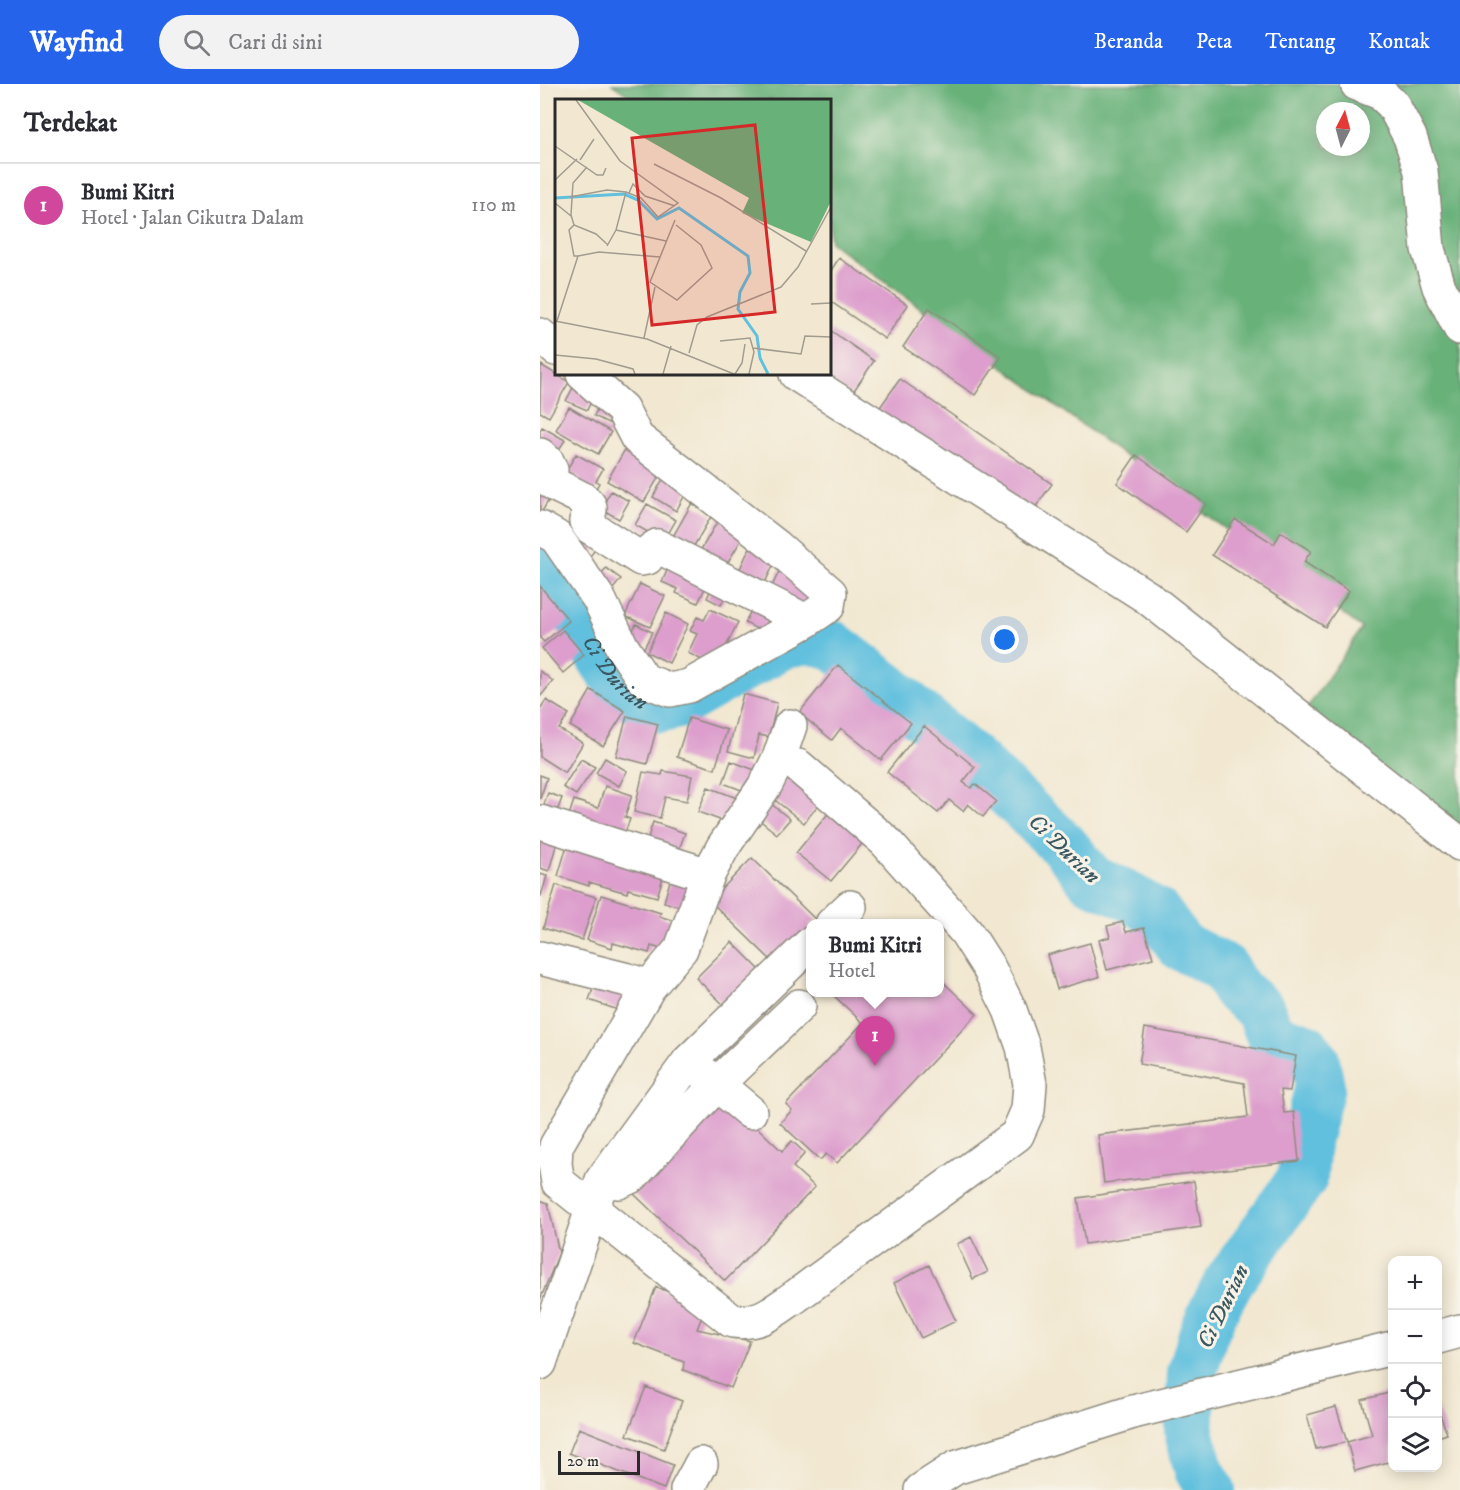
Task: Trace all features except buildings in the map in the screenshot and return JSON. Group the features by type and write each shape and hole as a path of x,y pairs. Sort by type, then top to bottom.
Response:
{"street":[{"path":"1357,84 1380,93 1393,105 1410,137 1421,171 1428,249 1439,287 1460,328"},
{"path":"540,335 555,348"},
{"path":"540,528 556,537 599,599 622,647 644,680 670,690 689,686 806,621 828,606 830,593 776,546 637,438 622,409 584,375"},
{"path":"798,375 1147,597 1460,844"},
{"path":"540,455 548,463 549,482 590,505 591,509 586,521 590,527 641,559 647,558 651,550 657,546 806,621"},
{"path":"790,726 779,758 766,784 723,847 708,875 681,949 649,987 556,1146 555,1164 558,1182 732,1321 746,1323 760,1320 796,1296 1017,1135 1028,1110 1030,1084 1023,1047 1010,1010 989,968 966,932 885,841 798,766"},
{"path":"540,822 708,875"},
{"path":"540,1363 602,1180 689,1061 806,948"},
{"path":"540,957 649,987"},
{"path":"602,1180 619,1182 632,1176 718,1083 799,1006"},
{"path":"689,1061 718,1083 750,1113"},
{"path":"1442,1336 1460,1331"},
{"path":"921,1490 955,1468 1133,1412 1388,1349"}],"green space":[{"path":"612,84 1460,84 1460,829 1293,729 1362,628 831,243 831,99 634,99"}],"waterway":[{"name":"Ci Durian","path":"540,554 559,581 588,636 612,674 626,690 642,702 660,708 678,704 783,644 806,639 831,644 886,686 971,758 1064,846 1092,880 1121,892 1157,913 1181,946 1224,968 1235,988 1261,1011 1270,1034 1306,1048 1315,1060 1320,1086 1306,1141 1303,1177 1230,1280 1203,1335 1192,1373 1189,1432 1199,1470 1211,1490"}],"place":[{"name":"Bumi Kitri","path":"875,1066"}]}
